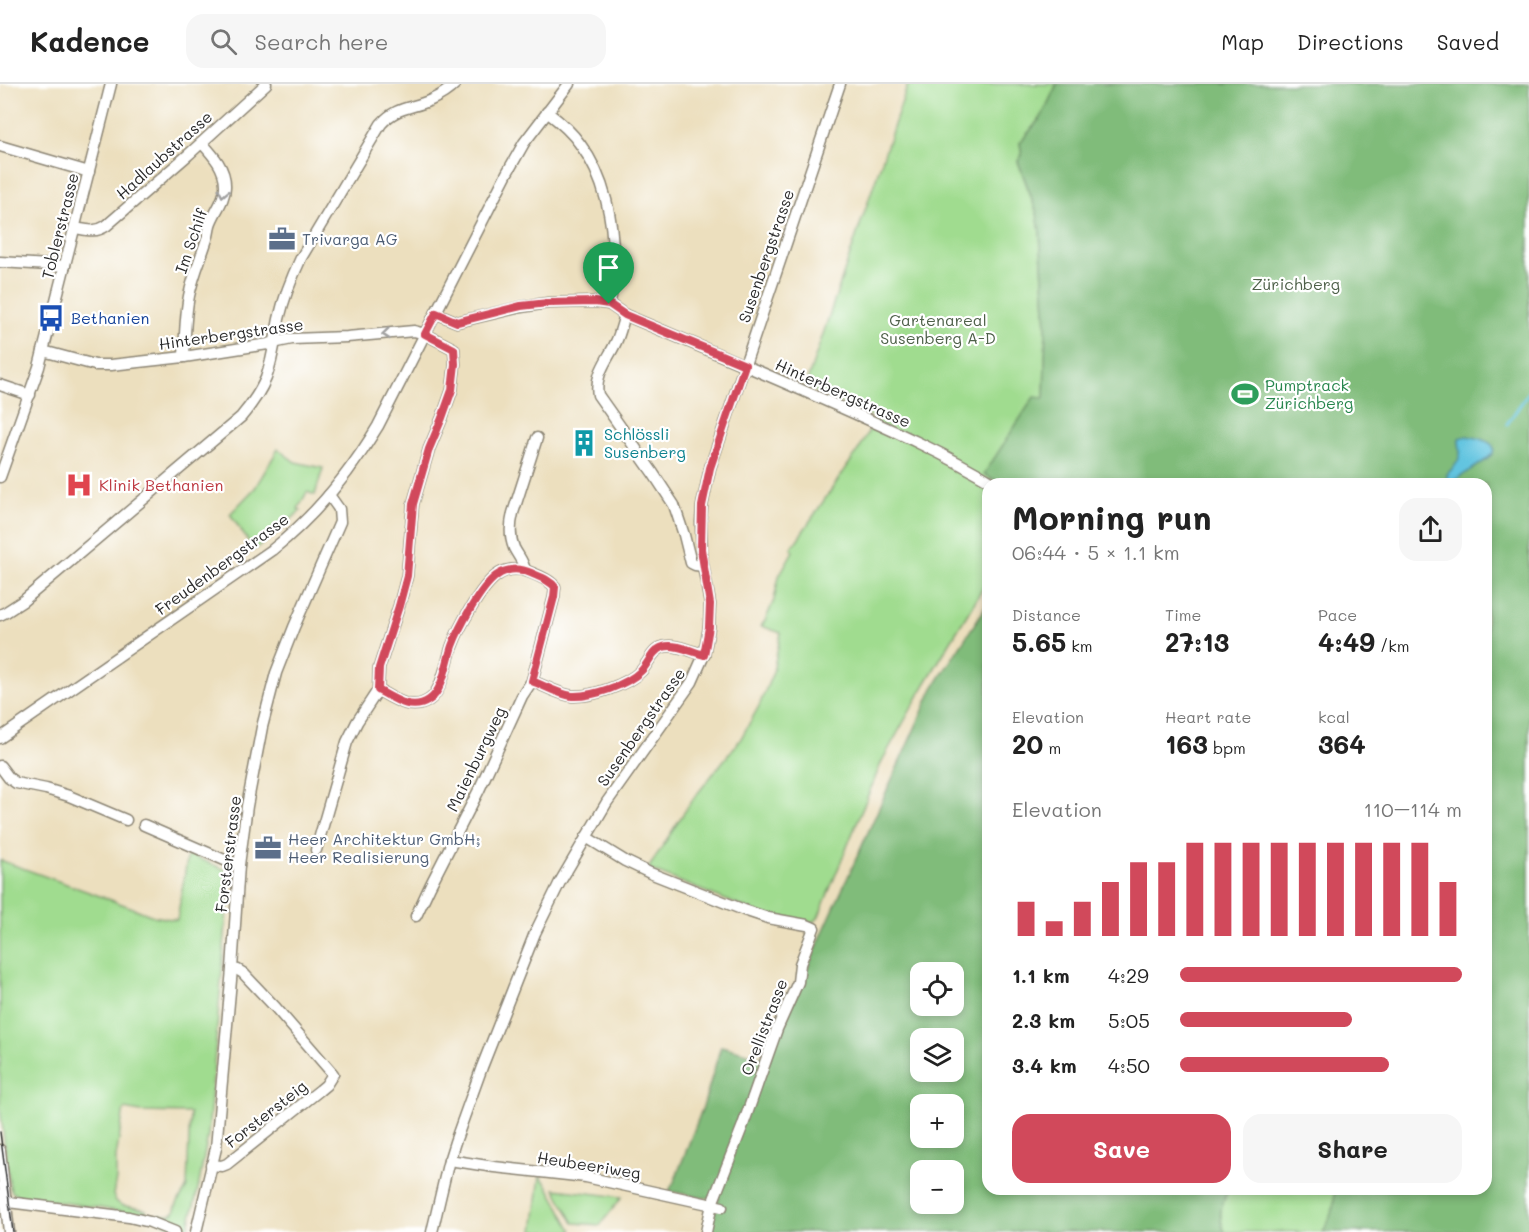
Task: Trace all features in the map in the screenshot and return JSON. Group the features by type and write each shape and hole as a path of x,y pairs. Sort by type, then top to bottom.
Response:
{"street":[{"name":"Toblerstrasse","path":"0,477 30,395 43,351 111,84"},
{"name":"Hadlaubstrasse","path":"75,228 93,231 106,226 266,84"},
{"path":"0,615 32,593 241,417 255,400 271,361 285,295 292,276 381,124 394,112 432,100 455,84"},
{"name":"Freudenbergstrasse","path":"0,738 272,550 292,535 329,495 363,451 378,426 524,143 569,84"},
{"name":"Susenbergstrasse","path":"432,1232 449,1160 527,952 560,882 586,837 607,802 692,682 704,655 710,604 701,549 701,522 710,468 840,84"},
{"path":"436,313 457,322 521,306 548,303 609,304 612,291 613,247 609,217 599,179 580,144 563,125 547,112"},
{"name":"Im Schilf","path":"184,357 191,287 225,189 222,168 202,143"},
{"path":"0,146 89,172"},
{"path":"0,262 65,266"},
{"name":"Hinterbergstrasse","path":"609,304 625,315 880,424 984,478"},
{"path":"625,315 617,341 598,377 598,395 674,505 692,563 695,566 703,566"},
{"name":"Hinterbergstrasse","path":"43,351 95,365 184,357 292,339 347,337 407,331 425,334"},
{"path":"316,850 316,830 347,742 378,690 379,668 407,576 413,504 429,449 448,402 454,377 454,349 425,334"},
{"path":"0,385 30,395"},
{"path":"378,690 409,705 422,704 430,700 439,687 453,643 486,585 507,570 525,571 514,548 510,525 537,438"},
{"name":"Forsterstrasse","path":"195,1232 216,1148 239,865 262,727 276,673 340,522 339,508 329,495"},
{"name":"Maienburgweg","path":"416,916 479,790 522,696 532,681 556,589 553,583 525,571"},
{"path":"532,681 559,693 572,696 585,695 610,689 630,680 645,666 655,651 663,647 672,646 704,655"},
{"path":"0,766 16,783 69,796 126,820"},
{"path":"144,825 239,865"},
{"name":"Orellistrasse","path":"586,837 625,861 675,884 768,918 814,928 800,964 798,982 777,1029 706,1232"},
{"name":"Forstersteig","path":"211,1165 227,1164 326,1085 333,1074 243,973 232,969"},
{"path":"0,1150 3,1201 9,1232"},
{"name":"Heubeeriweg","path":"449,1160 586,1177 717,1206"},
{"path":"3,1201 129,1216 175,1232"}],"green space":[{"name":"Gartenareal Susenberg A-D","path":"908,84 1057,84 1042,116 1020,143 1022,155 1018,161 1037,213 1040,232 1046,326 1044,399 992,478 982,478 982,590 882,761 818,918 814,922 761,914 648,869 690,803 740,740 759,706 773,672 781,633 761,626 774,600 779,576 793,551 791,549 859,449 876,418 805,387"},
{"name":"Zürichberg","path":"1057,84 1529,84 1529,1232 1323,1232 1332,1211 1334,1195 1492,1195 1492,478 991,478 984,474 1034,397 1044,398 1046,326 1040,232 1037,213 1018,161 1022,155 1020,143 1042,116"},
{"path":"278,449 295,462 323,468 315,495 307,492 298,509 301,510 254,550 230,514 255,488"},
{"path":"982,612 982,1195 1226,1195 1221,1211 1221,1221 1225,1232 709,1232 719,1197 703,1198 669,1191 704,1104 721,1046 769,1059 824,930 933,688"},
{"path":"188,854 226,870 230,875 208,1135 188,1230 180,1231 156,1217 159,1214 168,1215 174,1212 187,1186 190,1113 141,1112 124,1109 116,1157 116,1180 113,1195 121,1205 146,1210 145,1216 19,1196 10,1188 0,1108 0,860 153,916 177,920"},
{"path":"540,1176 547,1185 573,1232 533,1232"},
{"path":"555,1189 622,1197 600,1225 574,1223"},
{"path":"1226,1195 1334,1195 1335,1200 1323,1232 1225,1232 1221,1221"}],"water":[{"path":"1467,436 1485,441 1493,446 1493,452 1479,465 1458,478 1447,478 1447,474 1459,457 1459,438"}],"waterway":[{"path":"1507,424 1529,392"}],"tram line":[{"path":"0,1132 13,1232"}],"place":[{"name":"Trivarga AG","path":"282,239"},
{"name":"Bethanien","path":"51,318"},
{"name":"Pumptrack Zürichberg","path":"1245,394"},
{"name":"Schlössli Susenberg","path":"584,443"},
{"name":"Klinik Bethanien","path":"79,485"},
{"name":"Heer Architektur GmbH; Heer Realisierung","path":"268,848"}],"route":[{"path":"600,302 609,304 625,315 745,365 710,468 702,506 701,549 710,604 704,655 672,646 663,647 655,651 641,671 622,684 578,696 559,693 532,681 556,589 549,581 525,571 507,570 486,585 467,615 453,643 441,682 433,697 418,705 409,705 393,699 378,690 379,668 407,576 411,516 419,479 448,402 454,377 454,349 425,334 436,313 457,322 521,306 548,303 600,302"}]}
